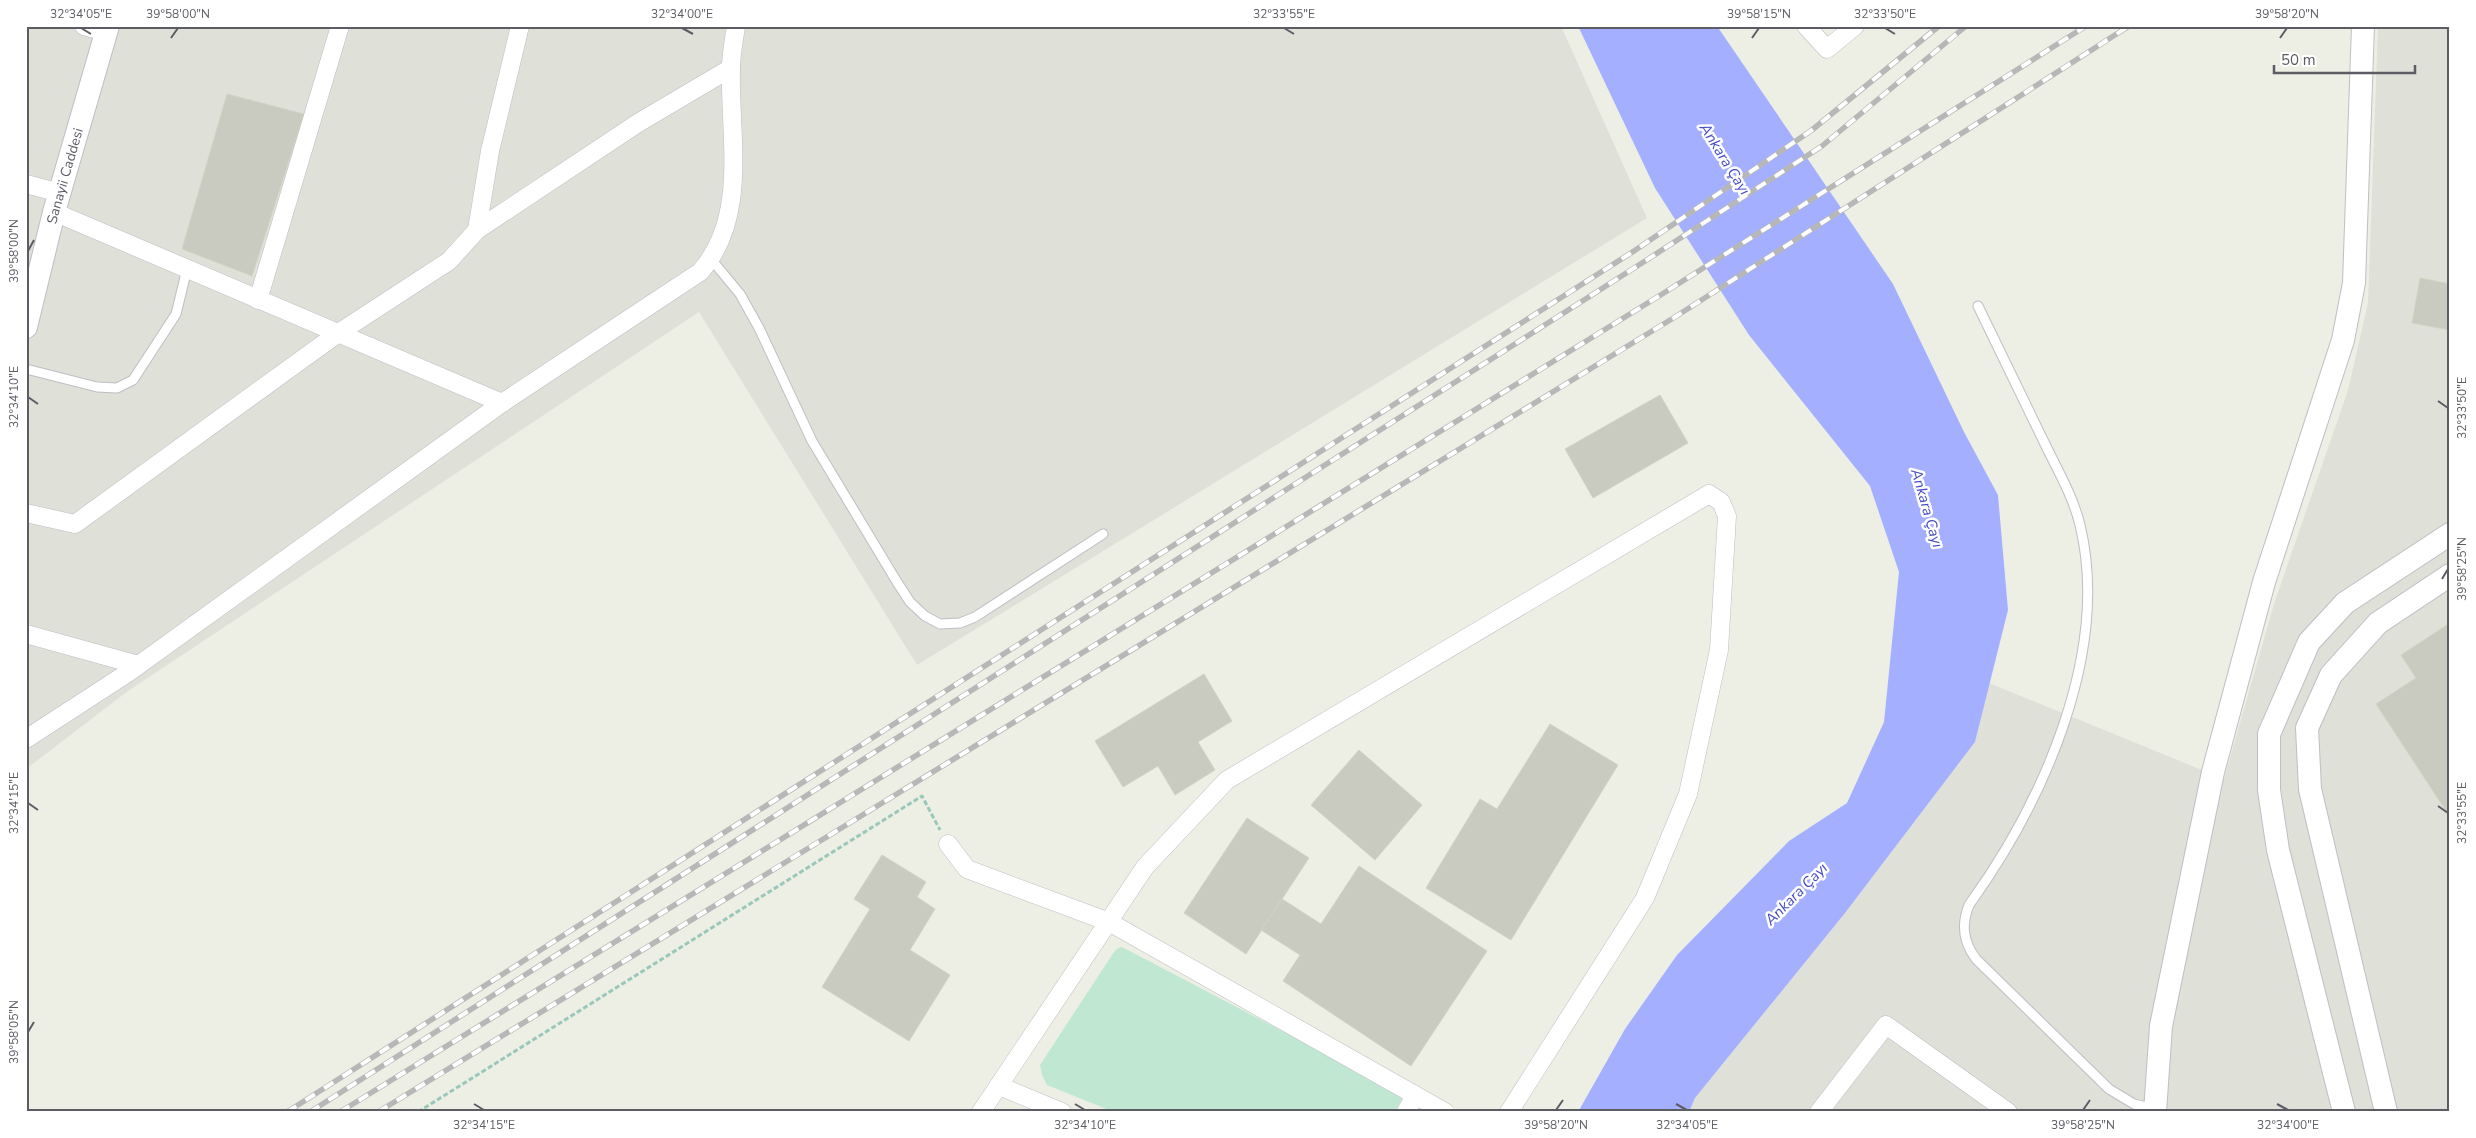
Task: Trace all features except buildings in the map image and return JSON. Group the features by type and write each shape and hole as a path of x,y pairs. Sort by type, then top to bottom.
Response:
{"street":[{"path":"84,26 107,29"},
{"path":"258,300 340,26"},
{"path":"477,230 490,151 520,26"},
{"path":"26,739 138,665 502,403 700,272 712,259 722,240 727,218 734,164 731,68 736,26"},
{"path":"1806,26 1827,49 1855,26"},
{"path":"2155,1110 2161,1026 2213,772 2264,582 2343,340 2354,283 2363,26"},
{"name":"Sanayii Caddesi","path":"26,327 57,202 107,29"},
{"path":"26,513 76,524 338,334 449,261 477,230 638,123 731,68"},
{"path":"26,184 187,269 502,403"},
{"path":"981,1112 1145,867 1227,780 1709,494 1721,502 1727,516 1719,650 1688,794 1645,898 1509,1112"},
{"path":"2344,1112 2278,850 2269,790 2269,734 2309,642 2345,603 2450,534"},
{"path":"2386,1112 2310,789 2307,728 2330,675 2378,623 2450,574"},
{"path":"26,634 138,665"},
{"path":"948,844 967,869 1109,922 1445,1112"},
{"path":"1819,1112 1886,1025 2008,1112"},
{"path":"999,1086 1062,1112"},
{"path":"1406,1112 1415,1094"}],"lane":[{"path":"712,259 740,294 759,328 812,441 896,582 910,602 925,616 940,624 949,625 975,617 1102,534"},
{"path":"26,368 97,387 117,388 133,380 176,314 187,269"},
{"path":"1978,306 2072,500 2085,548 2088,589 2082,651 2073,692 2055,750 2022,821 1969,905 1964,923 1964,933 1966,942 1976,959 2108,1089 2134,1104 2155,1110"}],"path":[{"path":"418,1112 922,796 948,844"}],"shaded area":[{"path":"26,26 1561,26 1647,218 917,665 699,312 128,691 26,769"},
{"path":"2378,26 2450,26 2450,1112 1689,1112 1695,1098 1845,913 1975,742 1989,683 2224,779 2274,604 2348,390 2368,303"}],"green space":[{"path":"1122,947 1399,1092 1402,1099 1395,1112 1114,1112 1047,1085 1040,1065 1114,952"}],"water":[{"name":"Ankara Çayı","path":"1578,26 1717,26 1893,284 1964,432 1998,495 2008,610 1975,742 1845,913 1695,1098 1689,1112 1578,1112 1625,1029 1677,955 1789,841 1847,803 1884,722 1899,572 1870,486 1749,335 1655,188"}],"railway":[{"path":"287,1112 1634,251 1812,130 1939,26"},
{"path":"310,1112 1642,263 1822,146 1966,26"},
{"path":"340,1112 1659,296 2086,26"},
{"path":"378,1112 1675,317 2129,26"}]}
